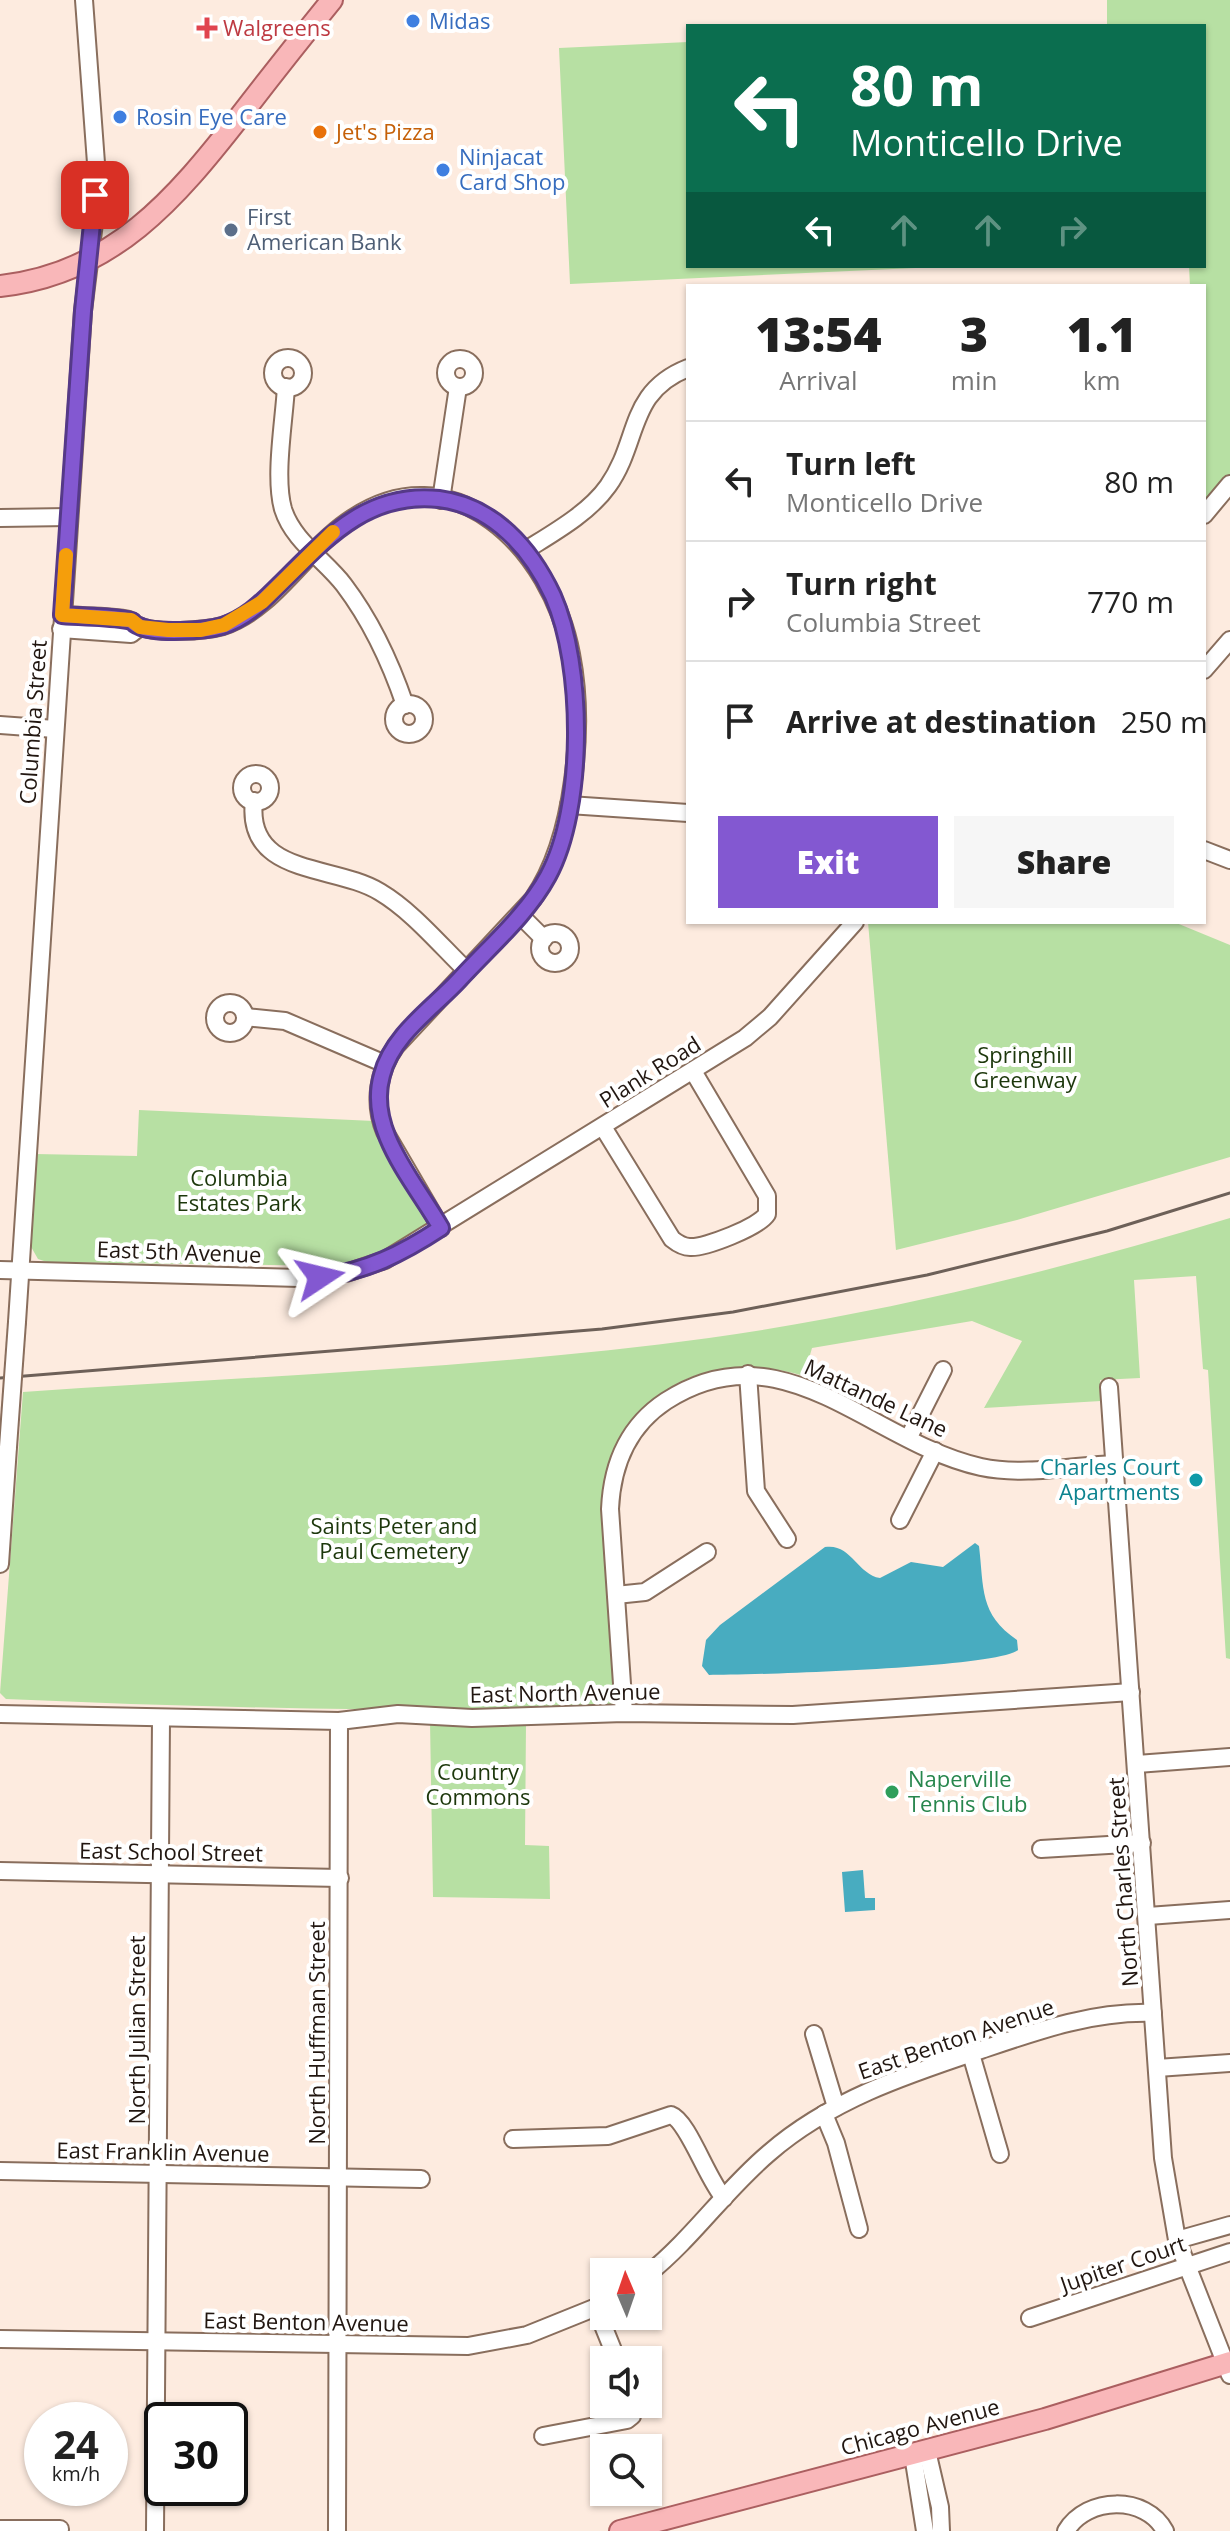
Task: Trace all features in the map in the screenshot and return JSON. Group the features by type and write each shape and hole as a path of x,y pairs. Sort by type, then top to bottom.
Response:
{"main road":[{"path":"0,286 60,272 89,259 128,236 170,202 332,0"},
{"name":"Chicago Avenue","path":"620,2531 920,2453 1228,2367"}],"street":[{"name":"Columbia Street","path":"0,1564 69,517 89,259 95,218 96,163 84,0"},
{"path":"526,550 599,497 618,468 647,398 667,378 686,369"},
{"path":"286,387 282,505 289,523 341,581 373,628 405,705"},
{"path":"441,500 458,387"},
{"path":"1206,513 1230,484"},
{"path":"62,622 131,620 140,627 201,630 232,622 262,602 346,522 367,510 406,499 441,500 488,517 526,550 558,607 573,665 576,708 569,805 557,856 543,885 520,915 404,1036 385,1064 378,1096 381,1124 441,1228"},
{"path":"0,518 69,517"},
{"path":"1206,668 1230,640"},
{"path":"0,725 55,729"},
{"path":"254,801 255,827 272,852 301,867 350,877 384,894 467,971"},
{"path":"569,805 686,813"},
{"path":"1206,851 1230,860"},
{"path":"520,915 544,939"},
{"name":"Plank Road","path":"441,1228 758,1027 853,924"},
{"path":"245,1017 285,1021 385,1064"},
{"path":"603,1127 678,1244 693,1248 755,1226 767,1214 767,1196 693,1071"},
{"name":"East 5th Avenue","path":"0,1270 320,1277 358,1270 385,1260 441,1228"},
{"path":"909,1437 943,1370"},
{"path":"748,1374 756,1491 787,1539"},
{"name":"Mattande Lane","path":"624,1713 611,1493 615,1469 630,1436 651,1411 676,1395 713,1379 748,1374 791,1382 935,1451 983,1468 1006,1470 1114,1464"},
{"name":"North Charles Street","path":"1109,1387 1163,2158 1177,2240 1185,2267 1228,2367"},
{"path":"900,1520 935,1451"},
{"path":"616,1595 645,1592 707,1552"},
{"name":"East North Avenue","path":"0,1714 339,1721 398,1714 472,1718 624,1713 793,1715 1131,1692"},
{"name":"North Julian Street","path":"155,2531 161,1719"},
{"name":"North Huffman Street","path":"337,2531 339,1721"},
{"path":"1137,1764 1230,1757"},
{"path":"1041,1849 1142,1843"},
{"name":"East School Street","path":"0,1871 340,1878"},
{"path":"1148,1916 1230,1910"},
{"name":"East Benton Avenue","path":"662,2261 768,2153 830,2111 871,2089 1081,2020 1153,2013"},
{"path":"814,2034 836,2143 859,2229"},
{"path":"971,2054 1000,2154"},
{"path":"1157,2068 1230,2063"},
{"path":"513,2139 608,2136 671,2115 685,2125 704,2170 724,2198"},
{"name":"East Franklin Avenue","path":"0,2171 421,2179"},
{"name":"Jupiter Court","path":"1177,2240 1230,2225"},
{"name":"Jupiter Court","path":"1030,2318 1230,2252"},
{"name":"East Benton Avenue","path":"0,2339 337,2346 477,2345 535,2333 590,2310"},
{"path":"543,2436 630,2418"},
{"path":"920,2453 925,2531"},
{"path":"920,2453 940,2507 941,2531"},
{"path":"1066,2531 1084,2514 1130,2503 1154,2513 1165,2531"},
{"path":"0,2529 60,2529"}],"green space":[{"path":"1107,0 1230,0 1230,475 1206,503 1206,284 1190,284 1189,268 1206,268 1206,24 1107,24"},
{"path":"686,42 686,268 916,268 570,284 559,48"},
{"name":"Springhill Greenway","path":"868,924 1179,924 1230,945 1230,1157 1017,1220 896,1250"},
{"name":"Columbia Estates Park","path":"139,1110 374,1121 383,1145 427,1219 426,1226 386,1251 336,1266 47,1262 38,1259 30,1245 35,1154 137,1156"},
{"name":"Saints Peter and Paul Cemetery","path":"1230,1218 1230,1659 1226,1658 1208,1370 1203,1369 1196,1276 1134,1280 1140,1378 1100,1380 1101,1401 984,1408 1022,1341 972,1321 812,1348 804,1376 766,1368 730,1368 698,1375 668,1388 644,1409 624,1435 610,1467 602,1505 615,1709 234,1707 6,1699 0,1693 23,1392 366,1371 624,1349 709,1338 907,1303 1102,1255"},
{"name":"Country Commons","path":"430,1721 526,1723 525,1845 549,1846 550,1899 433,1897"}],"water":[{"path":"975,1543 979,1546 983,1587 990,1610 1017,1640 1018,1650 967,1662 871,1669 709,1675 702,1666 706,1640 720,1625 825,1547 841,1550 865,1571 880,1578 911,1562 943,1567"},
{"path":"863,1870 865,1898 875,1898 875,1910 845,1912 842,1872"}],"railway":[{"path":"0,1378 602,1329 733,1312 927,1275 1107,1231 1230,1193"}],"slow traffic":[{"path":"66,555 62,615 131,620 140,627 201,630 224,625 252,610 333,532"}],"place":[{"name":"Midas","path":"413,21"},
{"name":"Walgreens","path":"207,28"},
{"name":"Rosin Eye Care","path":"120,117"},
{"name":"Jet's Pizza","path":"320,132"},
{"name":"Ninjacat Card Shop","path":"443,170"},
{"name":"First American Bank","path":"231,230"},
{"name":"Charles Court Apartments","path":"1196,1480"},
{"name":"Naperville Tennis Club","path":"892,1792"}],"route":[{"path":"95,195 83,311 62,615 131,620 140,627 168,630 201,630 224,625 262,602 346,522 394,500 419,498 451,501 473,509 510,533 526,550 550,589 570,649 575,677 575,728 567,820 557,856 529,905 404,1036 390,1054 382,1072 378,1104 381,1124 441,1228 385,1260 358,1270 320,1277"}]}
